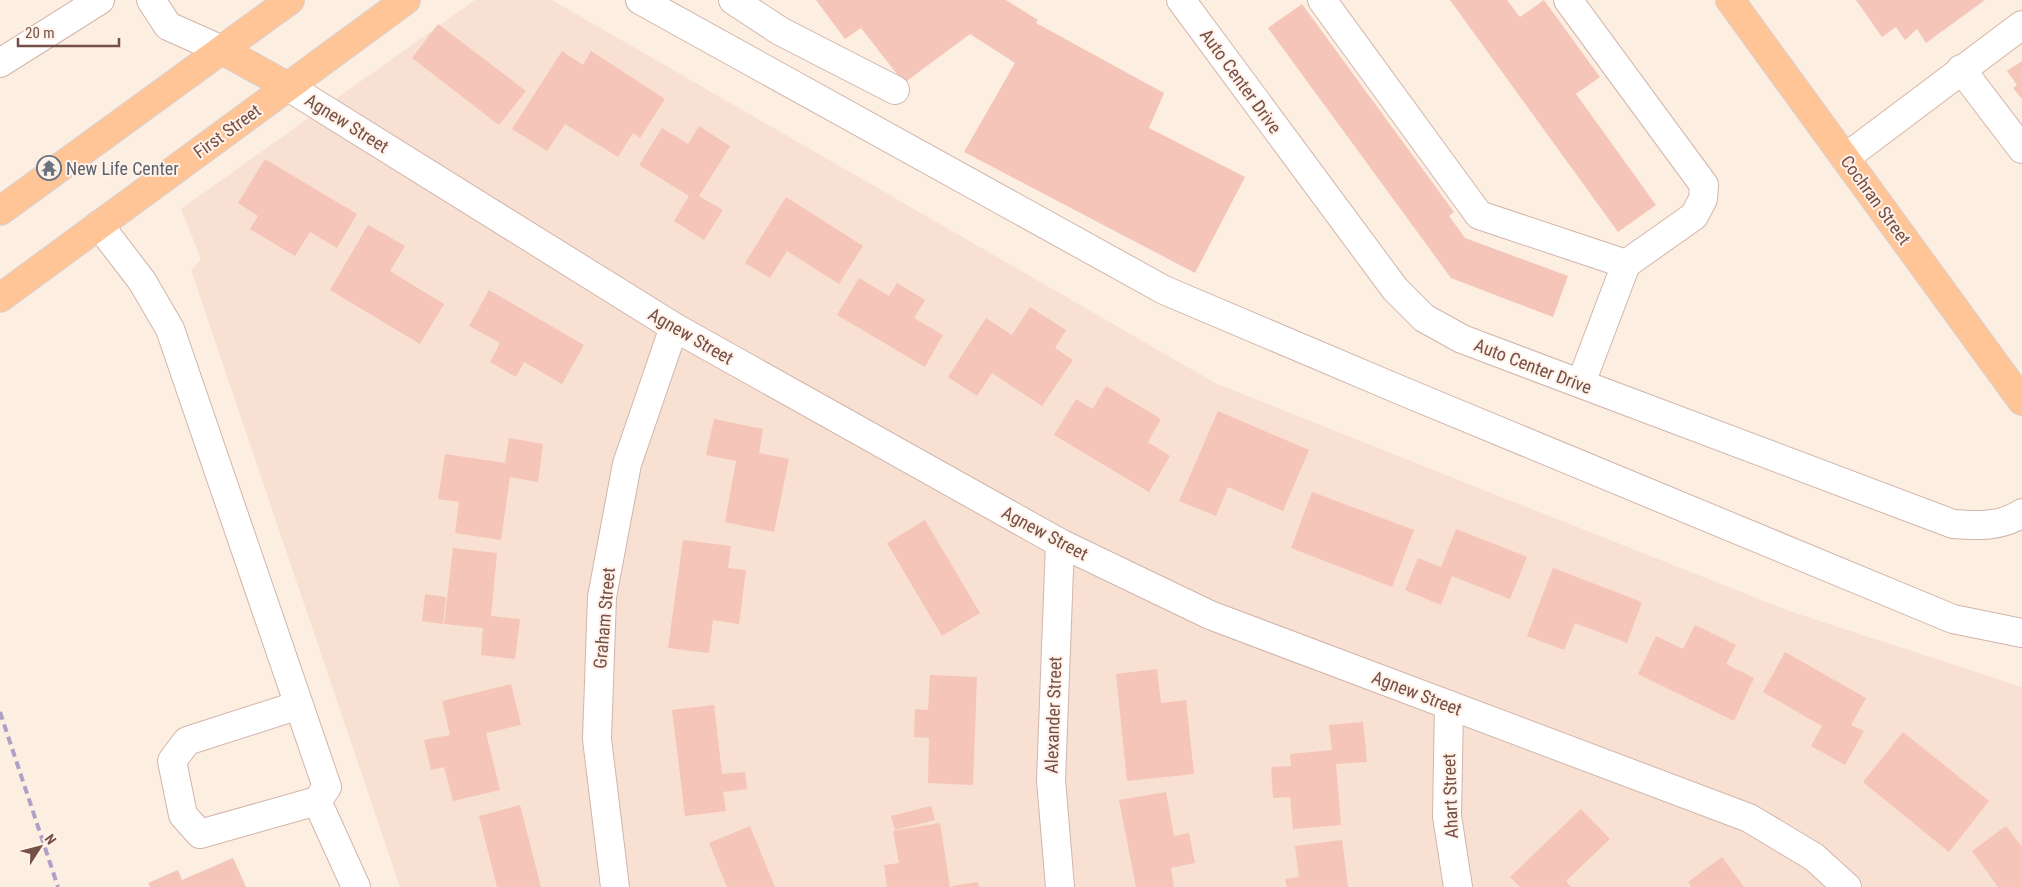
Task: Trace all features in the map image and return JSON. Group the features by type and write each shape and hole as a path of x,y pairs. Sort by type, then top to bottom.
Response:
{"main road":[{"path":"0,211 290,0"},
{"name":"First Street","path":"0,298 406,0"},
{"name":"Cochran Street","path":"1730,0 2022,401"},
{"path":"222,50 287,86"}],"street":[{"path":"0,63 100,0"},
{"path":"152,0 168,26 222,50"},
{"path":"640,0 1164,290 1391,387 1953,619 2022,633"},
{"path":"733,0 780,31 894,90"},
{"name":"Auto Center Drive","path":"1181,0 1395,289 1424,318 1462,339 1953,524 1979,527 2013,520 2022,513"},
{"path":"1322,0 1479,215 1626,264"},
{"path":"1568,0 1704,186 1703,199 1694,216 1626,264 1580,383"},
{"path":"1845,158 2022,25"},
{"path":"1961,69 2022,149"},
{"name":"Agnew Street","path":"287,86 674,327 1060,543 1210,615 1749,818 1814,857 1847,887"},
{"path":"99,225 142,281 170,328 299,705 327,787 317,801 200,834 183,815 172,761 187,741 299,705"},
{"name":"Graham Street","path":"615,887 597,739 602,598 627,464 674,327"},
{"name":"Alexander Street","path":"1060,543 1051,780 1060,887"},
{"name":"Ahart Street","path":"1449,705 1447,816 1458,887"},
{"path":"317,801 356,887"}],"shaded area":[{"path":"475,0 552,0 1217,384 1789,611 2022,687 2022,887 400,887 191,270 201,259 181,209"}],"building":[{"path":"816,0 1006,0 1038,20 1036,23 1164,93 1149,128 1245,177 1195,273 964,152 1015,63 970,34 904,83 861,28 845,39"},
{"path":"1450,0 1507,0 1520,17 1544,0 1600,77 1576,94 1656,205 1618,232"},
{"path":"1856,0 1985,0 1926,43 1917,29 1905,40 1896,27 1882,37"},
{"path":"1302,4 1454,212 1449,216 1465,238 1568,276 1553,317 1451,278 1268,28"},
{"path":"438,24 526,91 499,125 412,58"},
{"path":"562,51 583,65 591,51 665,99 640,138 633,133 618,157 565,124 547,151 512,129"},
{"path":"2022,61 2022,99 2013,88 2017,85 2007,71"},
{"path":"699,126 730,146 699,196 723,210 704,240 674,221 689,196 639,165 662,128 688,144"},
{"path":"265,159 357,214 337,248 310,232 295,256 250,229 258,216 238,203"},
{"path":"786,197 863,246 839,284 787,251 770,278 745,263"},
{"path":"368,225 405,246 390,271 444,304 420,344 330,290"},
{"path":"859,278 889,296 897,283 925,300 914,318 943,335 925,367 837,315"},
{"path":"489,290 584,345 562,384 524,362 516,377 490,362 500,343 469,326"},
{"path":"1030,307 1066,330 1055,348 1073,360 1042,406 992,373 977,396 948,377 986,318 1012,335"},
{"path":"1106,386 1161,419 1148,442 1170,456 1149,492 1054,435 1076,399 1093,409"},
{"path":"1218,411 1309,450 1283,511 1228,487 1216,516 1179,501"},
{"path":"714,419 763,429 759,453 789,459 774,532 725,522 736,461 706,455"},
{"path":"509,438 543,444 538,482 510,477 501,540 455,533 459,502 438,499 445,454 505,463"},
{"path":"1312,492 1414,530 1392,587 1291,548"},
{"path":"925,520 980,613 942,636 887,543"},
{"path":"1456,529 1527,557 1510,599 1452,576 1441,605 1405,590 1418,558 1441,567"},
{"path":"683,540 731,546 728,568 746,570 739,624 713,620 709,653 668,648"},
{"path":"453,548 497,553 491,616 520,619 515,659 481,655 483,628 444,624"},
{"path":"1553,568 1642,602 1627,643 1575,623 1564,650 1527,636"},
{"path":"425,594 446,597 443,624 422,621"},
{"path":"1695,625 1736,645 1726,664 1754,678 1734,721 1638,674 1656,636 1683,649"},
{"path":"1785,652 1866,698 1851,725 1864,731 1845,765 1811,746 1822,726 1763,692"},
{"path":"1157,669 1161,703 1186,700 1194,774 1127,781 1116,674"},
{"path":"930,675 977,677 973,785 928,783 929,738 914,737 915,709 928,710"},
{"path":"511,684 521,725 486,733 500,790 453,801 444,767 431,770 424,740 450,735 442,701"},
{"path":"714,705 722,774 745,772 747,789 723,792 726,811 685,816 672,710"},
{"path":"1363,722 1367,762 1336,764 1341,825 1293,829 1290,797 1273,798 1271,767 1291,766 1290,754 1332,750 1329,725"},
{"path":"1903,732 1989,801 1949,852 1863,782"},
{"path":"1166,792 1174,836 1189,833 1195,863 1171,868 1174,887 1136,887 1119,800"},
{"path":"520,805 541,887 497,887 479,816"},
{"path":"931,806 935,820 895,830 891,816"},
{"path":"1581,809 1610,839 1566,881 1571,887 1520,887 1510,877"},
{"path":"940,823 950,887 887,887 884,865 899,863 893,831"},
{"path":"750,826 775,887 727,887 709,843"},
{"path":"2006,826 2022,847 2022,887 1998,887 1972,851"},
{"path":"1342,840 1348,887 1287,887 1285,879 1299,877 1295,846"},
{"path":"1722,857 1744,887 1691,887 1688,882"},
{"path":"233,858 246,887 150,887 148,883 178,870 182,880"},
{"path":"978,882 979,887 952,887 952,886"}],"railway":[{"path":"0,712 58,887"}],"place":[{"name":"New Life Center","path":"49,168"}]}
